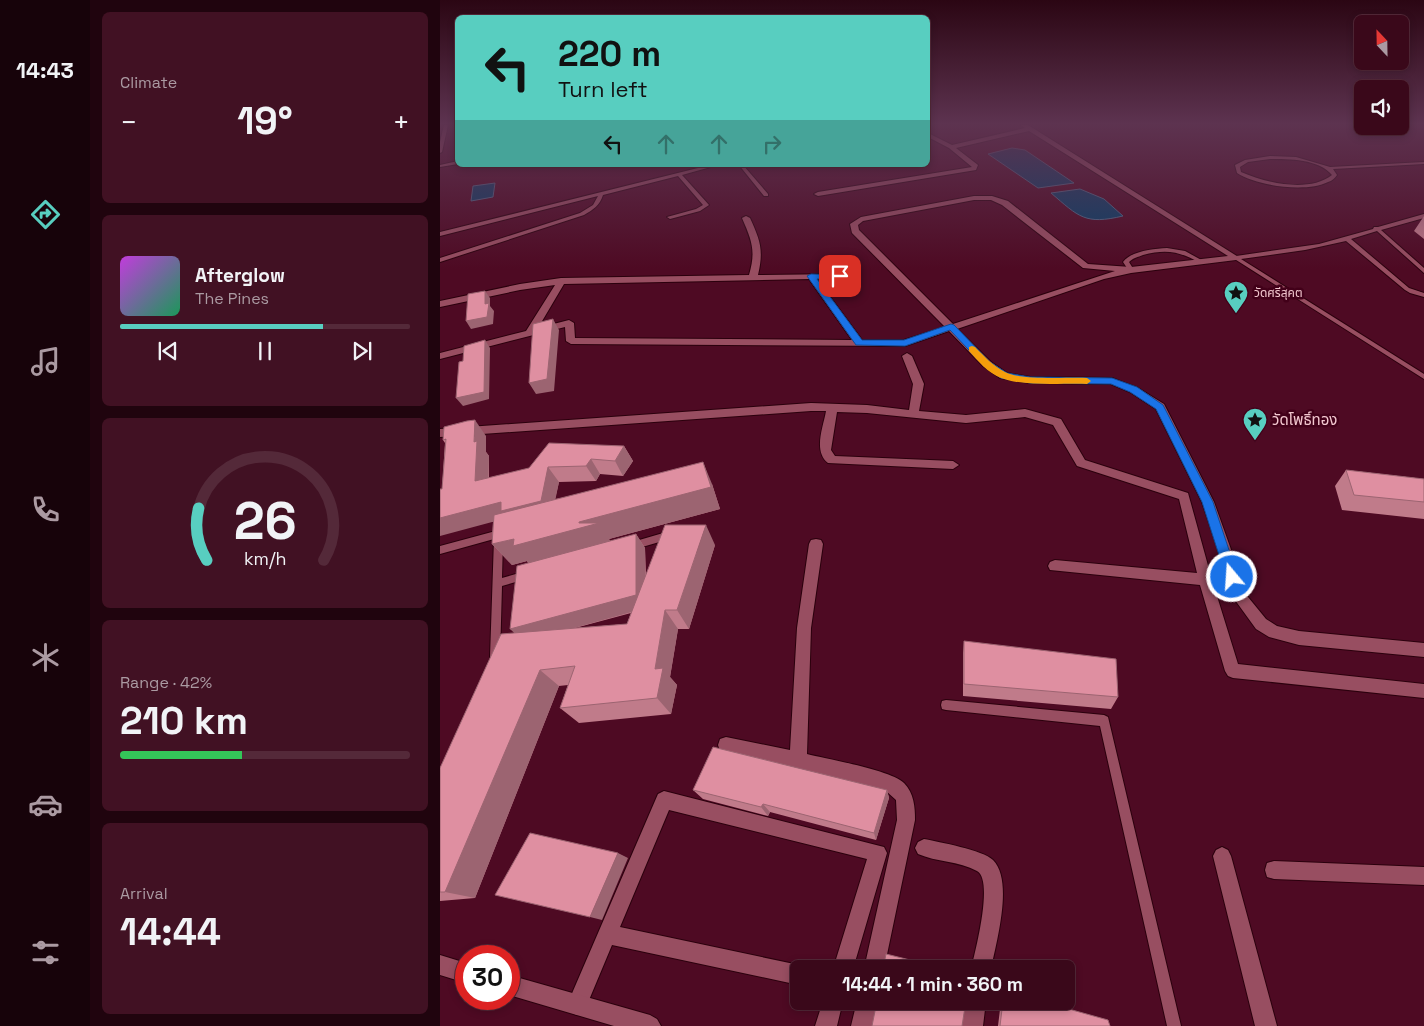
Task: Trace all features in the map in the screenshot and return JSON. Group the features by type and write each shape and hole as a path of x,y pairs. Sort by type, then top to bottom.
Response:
{"street":[{"path":"818,194 942,173"},
{"path":"1100,173 1236,258"},
{"path":"1131,270 1086,266 1005,203 992,198 974,198 861,218 854,224 855,231 987,364 1004,376 1030,380 1112,381 1134,390 1160,407 1208,502 1242,600 1261,624 1274,632 1299,638 1424,650"},
{"path":"746,218 760,256 753,278"},
{"path":"440,356 569,323 571,341 905,343 1101,277 1131,270 1236,258"},
{"path":"811,276 859,343"},
{"path":"440,304 520,287 561,281 840,276"},
{"path":"530,333 561,281"},
{"path":"908,356 920,391 913,414"},
{"path":"440,433 811,408 966,419 1025,413 1057,422 1081,463 1184,496 1205,580 1233,671 1424,691"},
{"path":"832,408 825,450 829,459 836,461 954,465"},
{"path":"798,760 804,628 816,544"},
{"path":"1055,566 1205,580"},
{"path":"726,746 798,760 889,783 899,789 905,799 906,820 876,960"},
{"path":"577,1005 664,800 878,853 846,960"},
{"path":"924,848 977,862 986,867 991,874 994,892 983,960"},
{"path":"1222,856 1266,1026"},
{"path":"1274,870 1424,876"},
{"path":"608,934 790,973"},
{"path":"440,965 455,970"},
{"path":"520,988 650,1026"},
{"path":"826,1026 830,1010"},
{"path":"862,1026 865,1010"},
{"path":"972,1026 975,1010"}],"lane":[{"path":"440,234 684,173"},
{"path":"748,173 766,195"},
{"path":"1239,173 1250,179 1279,186 1322,184 1330,180 1334,175 1332,173"},
{"path":"670,217 698,210 706,205 679,174"},
{"path":"440,260 582,214 593,208 600,199 601,193"},
{"path":"1236,258 1288,251 1347,239 1376,228 1424,216"},
{"path":"1376,228 1424,271"},
{"path":"1347,239 1407,289 1416,294 1424,295"},
{"path":"1131,270 1126,262 1129,258 1167,248 1179,250 1202,262"},
{"path":"1236,258 1424,377"},
{"path":"440,550 503,533 497,583 495,668"},
{"path":"620,549 676,534"},
{"path":"497,583 535,573"},
{"path":"946,705 1104,721 1174,1026"}],"water":[{"path":"1016,173 1059,173 1074,183 1038,188"},
{"path":"495,183 493,197 471,201 473,186"},
{"path":"1080,189 1104,199 1123,216 1100,220 1083,217 1051,193"}],"building":[{"path":"485,291 485,304 489,303 487,317 466,321 468,294"},
{"path":"553,319 547,379 529,383 533,324"},
{"path":"485,340 484,392 456,398 459,362 463,361 464,346"},
{"path":"475,420 474,442 477,441 475,481 529,468 549,443 624,446 615,461 591,459 586,466 548,467 541,501 501,511 501,502 440,518 440,489 442,489 446,439 443,440 444,427"},
{"path":"703,462 711,487 579,522 599,523 513,546 514,539 492,544 494,515"},
{"path":"1346,470 1424,479 1424,502 1354,495"},
{"path":"665,525 706,525 677,610 665,610 655,669 663,668 657,698 560,708 575,666 540,670 445,892 440,892 440,768 501,634 627,624"},
{"path":"636,534 636,595 510,629 517,566"},
{"path":"964,641 1116,659 1118,697 964,684"},
{"path":"713,747 887,790 874,833 763,804 761,807 693,790"},
{"path":"530,833 618,853 590,917 495,895"},
{"path":"886,954 910,960 885,960"},
{"path":"875,1010 965,1010 962,1026 872,1026"},
{"path":"1002,1010 1072,1010 1108,1020 1110,1026 1000,1026"}],"slow traffic":[{"path":"972,349 987,364 1004,376 1030,380 1087,381"}],"place":[{"name":"วัดศรีสุคต","path":"1236,314"},
{"name":"วัดโพธิ์ทอง","path":"1255,441"}],"route":[{"path":"840,276 811,276 859,343 905,343 951,327 987,364 1004,376 1030,380 1112,381 1134,390 1160,407 1208,502 1232,577"}]}
